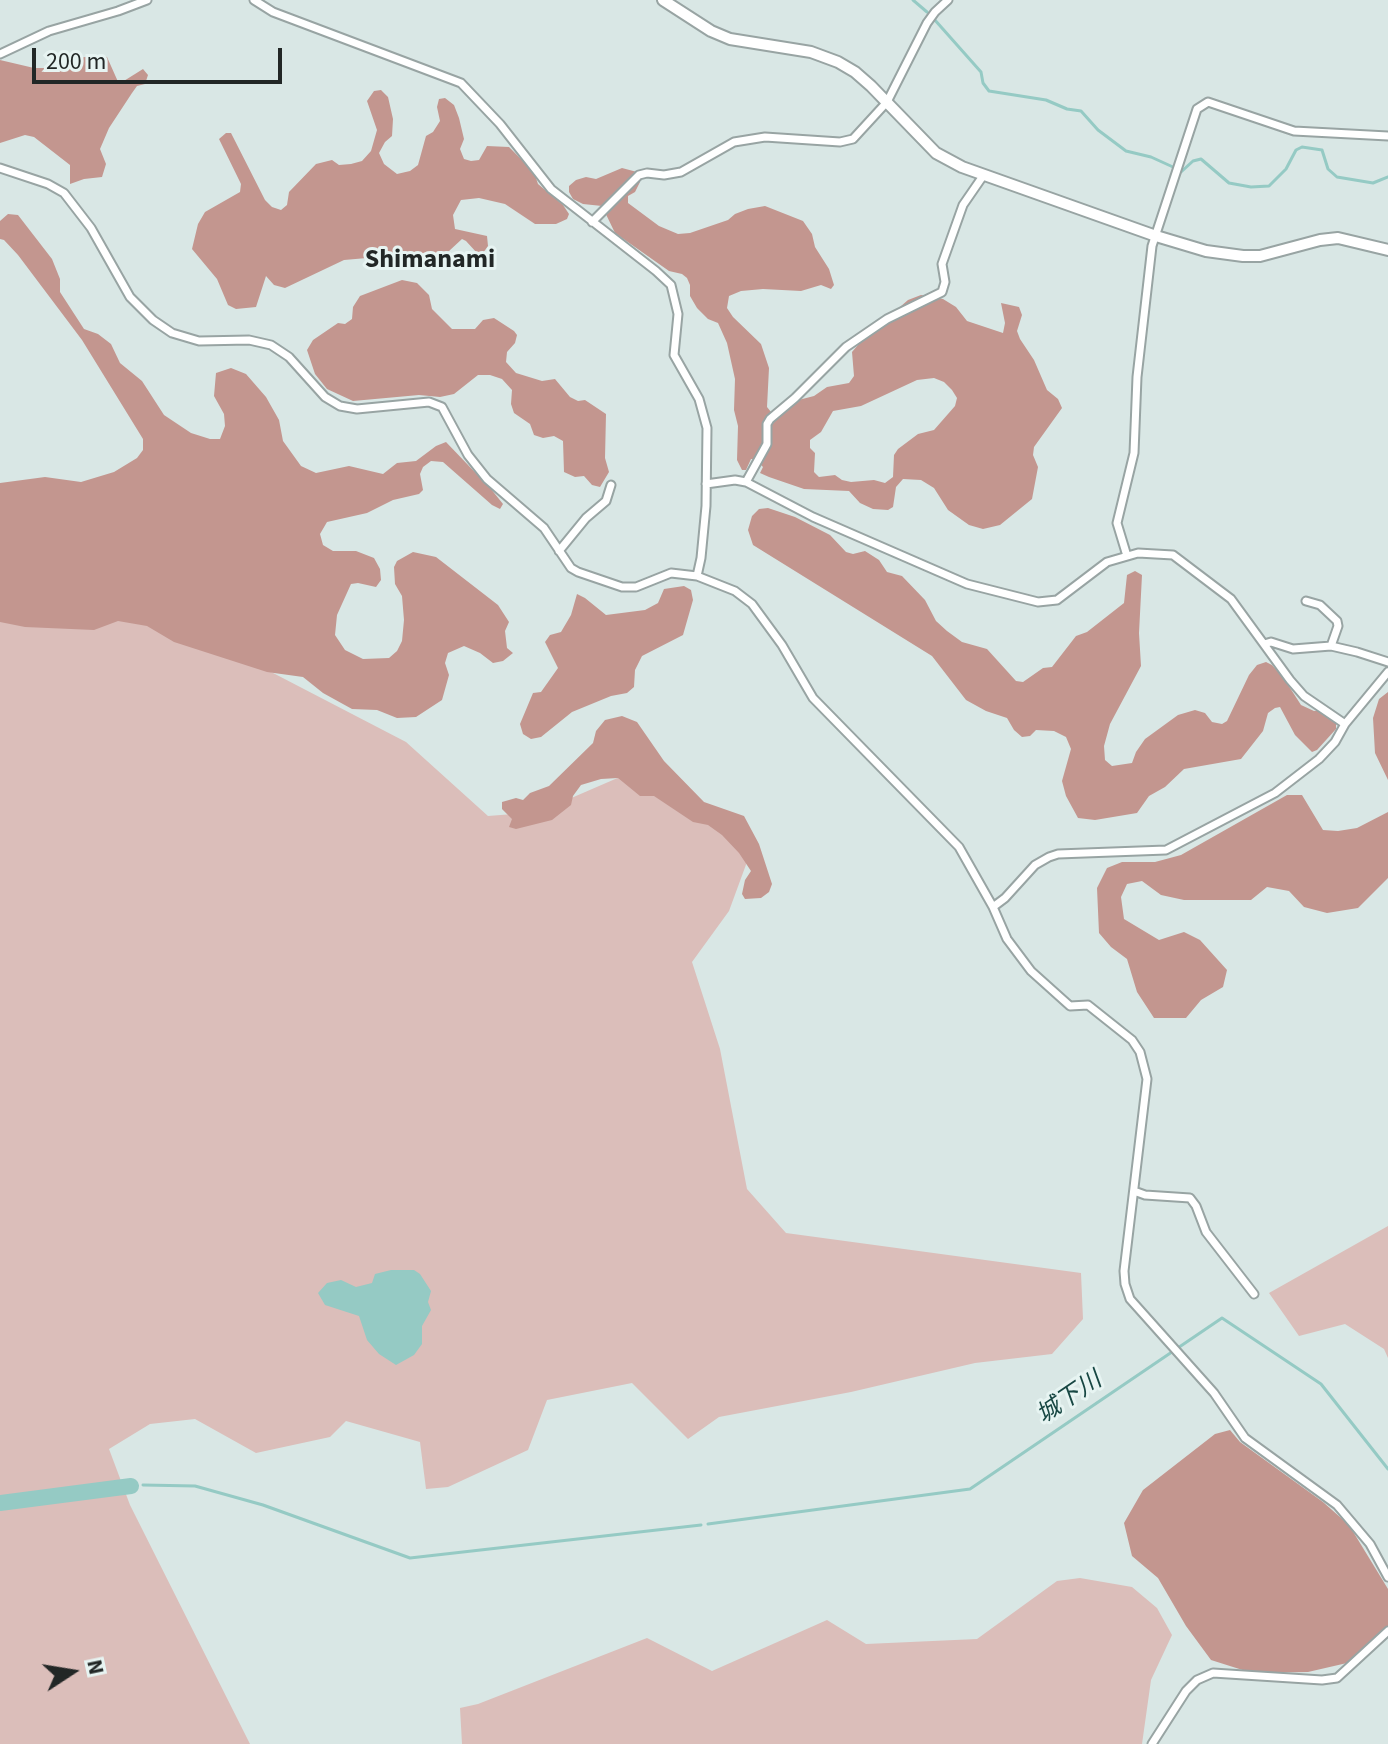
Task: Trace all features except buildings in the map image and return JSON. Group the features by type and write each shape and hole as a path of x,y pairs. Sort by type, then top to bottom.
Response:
{"street":[{"path":"0,54 49,31 147,0"},
{"path":"254,0 273,12 461,83 500,124 551,189 671,285 678,314 674,355 704,410 707,428 706,484 697,576"},
{"path":"663,0 711,31 730,39 811,52 838,62 855,72 936,153 983,176 1156,236 1206,251 1243,256 1260,256 1338,238 1388,250"},
{"path":"592,222 639,175 681,172 734,142 765,137 840,142 853,139 887,102 927,23 948,0"},
{"path":"1127,556 1117,523 1134,453 1137,377 1152,246 1197,109 1208,102 1294,131 1388,136"},
{"path":"0,168 48,184 64,193 91,228 130,297 153,320 172,333 199,341 249,340 271,345 289,357 325,397 340,406 357,409 429,402 442,407 468,455 487,479 544,528 571,568 616,587 636,587 671,573 697,576 735,591 752,604 782,645 813,698 959,847 1007,939 1031,971 1070,1006 1088,1005 1123,1030 1140,1052 1147,1079 1125,1284 1130,1299 1214,1393 1245,1438 1337,1505 1370,1544 1388,1577"},
{"path":"746,482 767,444 770,419 846,347 887,319 942,292 945,282 942,264 963,205 983,176"},
{"path":"706,484 735,480 746,482 813,517 967,584 1038,602 1057,600 1107,562 1153,552 1173,555 1231,599 1304,696 1345,724"},
{"path":"559,551 586,518 606,501 611,485"},
{"path":"1306,601 1320,605 1337,621 1331,646"},
{"path":"1264,644 1271,642 1293,649 1331,646 1388,662"},
{"path":"993,907 1035,865 1049,857 1058,854 1152,852 1179,844 1275,793 1319,759 1335,742 1345,724 1388,672"},
{"path":"1134,1191 1145,1195 1190,1198 1206,1232 1254,1294"},
{"path":"1152,1744 1186,1691 1197,1680 1213,1673 1322,1680 1337,1678 1388,1631"}],"shaded area":[{"path":"99,55 107,57 119,84 143,69 148,75 145,84 137,86 109,128 100,149 106,164 102,177 70,184 70,165 34,137 25,135 0,143 0,60 34,68 53,68 64,60"},
{"path":"381,90 388,97 393,119 392,136 379,153 384,164 397,174 418,165 426,136 440,121 439,99 445,98 454,105 459,118 464,139 460,149 464,159 479,160 487,146 509,147 534,172 538,184 563,205 569,214 567,219 556,224 535,224 505,204 479,198 461,200 453,215 455,229 487,236 488,246 483,253 477,253 462,239 449,251 418,258 344,260 285,288 274,285 266,276 256,307 236,309 228,305 217,279 192,249 198,224 205,212 240,192 241,184 219,139 231,133 265,200 281,210 287,205 289,192 316,164 332,160 339,165 351,164 362,161 371,151 377,130 367,101 374,91"},
{"path":"622,168 637,172 640,182 635,192 628,196 628,203 659,226 678,234 690,233 728,220 748,209 765,206 803,221 829,269 834,285 831,289 821,285 801,291 763,289 741,291 729,296 727,308 733,317 761,344 769,368 767,407 771,412 783,404 814,396 827,387 849,383 854,376 852,352 908,300 921,295 943,299 956,307 967,321 1003,333 1005,323 1001,303 1019,307 1022,315 1017,331 1020,339 1034,360 1047,390 1058,399 1062,408 1034,447 1033,455 1038,467 1032,499 1000,525 983,529 969,525 948,510 934,488 921,480 903,479 896,487 893,507 888,510 873,509 860,503 849,491 804,489 769,477 760,473 763,467 755,459 751,459 746,470 742,470 737,460 735,379 727,343 718,323 708,319 697,308 690,296 687,278 669,271 615,233 602,206 583,204 573,199 569,186 586,177 596,179","holes":["934,378 944,382 957,398 955,406 934,430 918,434 898,449 894,455 893,477 885,483 874,480 851,482 835,475 819,477 814,472 815,453 810,448 810,440 821,432 833,411 861,406 917,380"]},
{"path":"8,214 18,215 52,259 60,279 60,292 84,329 98,334 111,344 120,363 142,381 164,415 191,433 220,439 225,426 224,414 214,396 216,373 231,368 246,374 266,397 279,420 283,441 301,466 316,473 349,466 383,474 397,463 416,461 446,442 503,504 500,509 492,505 443,462 431,461 420,474 423,490 419,494 393,500 367,513 327,522 320,534 323,545 333,551 356,551 374,558 381,580 376,587 351,584 337,615 335,635 345,650 363,659 389,658 397,651 402,641 404,620 402,596 395,584 394,567 397,561 413,552 436,557 498,605 509,622 505,631 507,648 513,653 503,661 493,663 464,646 448,653 445,663 449,675 442,700 416,717 397,718 377,710 352,709 323,693 303,677 267,672 174,642 147,626 118,621 94,630 25,627 0,622 0,483 45,477 81,482 114,472 137,458 143,450 143,439 82,340 18,255 0,239 0,221"},
{"path":"402,280 417,283 429,295 432,309 452,329 475,329 483,320 494,318 514,331 517,335 515,343 507,352 506,362 516,373 542,381 555,379 570,397 585,400 606,414 605,458 609,472 600,487 592,485 584,476 575,477 564,472 563,441 554,436 543,438 534,435 530,424 514,413 512,390 502,379 478,375 454,394 440,397 419,395 353,401 327,389 315,374 307,350 313,340 338,323 345,324 352,319 353,307 360,296"},
{"path":"768,508 795,517 830,535 846,552 865,551 879,560 887,572 902,576 925,600 936,621 962,642 987,649 1016,681 1023,682 1043,668 1052,667 1076,636 1087,632 1124,603 1127,575 1135,571 1142,575 1141,666 1110,724 1104,746 1105,760 1112,766 1132,763 1145,739 1178,715 1195,710 1205,713 1212,722 1222,724 1227,721 1249,675 1257,665 1266,662 1283,677 1301,705 1336,717 1336,729 1312,752 1295,735 1280,707 1275,708 1268,713 1263,731 1241,759 1184,769 1165,787 1149,796 1137,813 1095,820 1078,818 1062,781 1071,749 1066,737 1054,731 1036,730 1030,736 1022,737 1007,718 966,700 932,656 753,545 748,530 752,516 759,509"},
{"path":"684,586 691,590 693,600 683,635 642,656 635,670 634,687 627,693 572,712 541,737 531,739 523,734 520,724 533,693 541,692 558,668 545,642 550,635 561,632 571,615 577,594 606,615 645,610 658,603 664,589"},
{"path":"0,608 171,620 406,742 488,816 539,812 636,770 751,851 729,911 692,962 720,1049 747,1189 786,1233 1081,1273 1083,1319 1052,1354 975,1363 851,1392 719,1417 688,1439 632,1383 547,1400 528,1450 448,1487 426,1489 420,1442 346,1421 330,1437 256,1453 195,1419 150,1424 109,1449 130,1505 250,1744 0,1744"},
{"path":"1388,692 1388,780 1375,753 1373,718 1379,699"},
{"path":"622,716 637,722 664,761 704,802 744,816 759,844 772,884 769,892 761,898 745,899 742,894 745,880 751,871 722,835 708,825 693,822 654,796 640,796 618,778 581,785 571,805 552,820 516,829 509,827 512,819 502,809 502,802 516,798 523,800 530,793 549,786 593,743 596,731 605,720"},
{"path":"1287,795 1302,795 1323,830 1357,828 1388,812 1388,878 1358,908 1327,913 1304,907 1289,891 1267,887 1251,900 1184,900 1161,895 1142,881 1127,884 1121,897 1124,919 1159,940 1184,932 1200,940 1227,970 1223,987 1201,1000 1186,1018 1154,1018 1137,992 1127,959 1099,933 1097,888 1107,868 1122,862 1155,862 1181,855"},
{"path":"1388,1226 1388,1358 1384,1349 1345,1324 1299,1336 1269,1293"},
{"path":"1230,1430 1240,1442 1323,1502 1349,1525 1388,1589 1388,1629 1347,1663 1308,1672 1252,1673 1211,1660 1186,1626 1158,1578 1132,1556 1124,1523 1143,1490 1215,1434"},
{"path":"1080,1578 1132,1587 1157,1608 1172,1635 1151,1680 1142,1744 462,1744 460,1708 478,1704 647,1638 712,1671 827,1620 866,1644 977,1639 1057,1581"}],"water":[{"path":"414,1270 431,1291 428,1302 431,1310 422,1326 422,1344 414,1355 396,1365 379,1354 367,1340 359,1316 325,1305 318,1293 327,1283 341,1280 356,1287 372,1283 375,1274"}],"waterway":[{"path":"913,0 927,12"},
{"path":"934,19 981,72 983,83 989,91 1046,100 1081,111 1098,130 1126,151 1173,167"},
{"path":"1181,172 1193,161 1201,159 1229,183 1269,186 1286,169 1296,150 1302,147 1322,150 1328,169 1337,177 1373,183 1388,177"},
{"name":"城下川","path":"708,1524 970,1489 1222,1318 1321,1384 1388,1469"},
{"name":"城下川","path":"143,1485 195,1486 263,1505 410,1558 701,1525"},
{"path":"0,1503 131,1486"}],"district":[{"name":"Shimanami","path":"430,261"}]}
